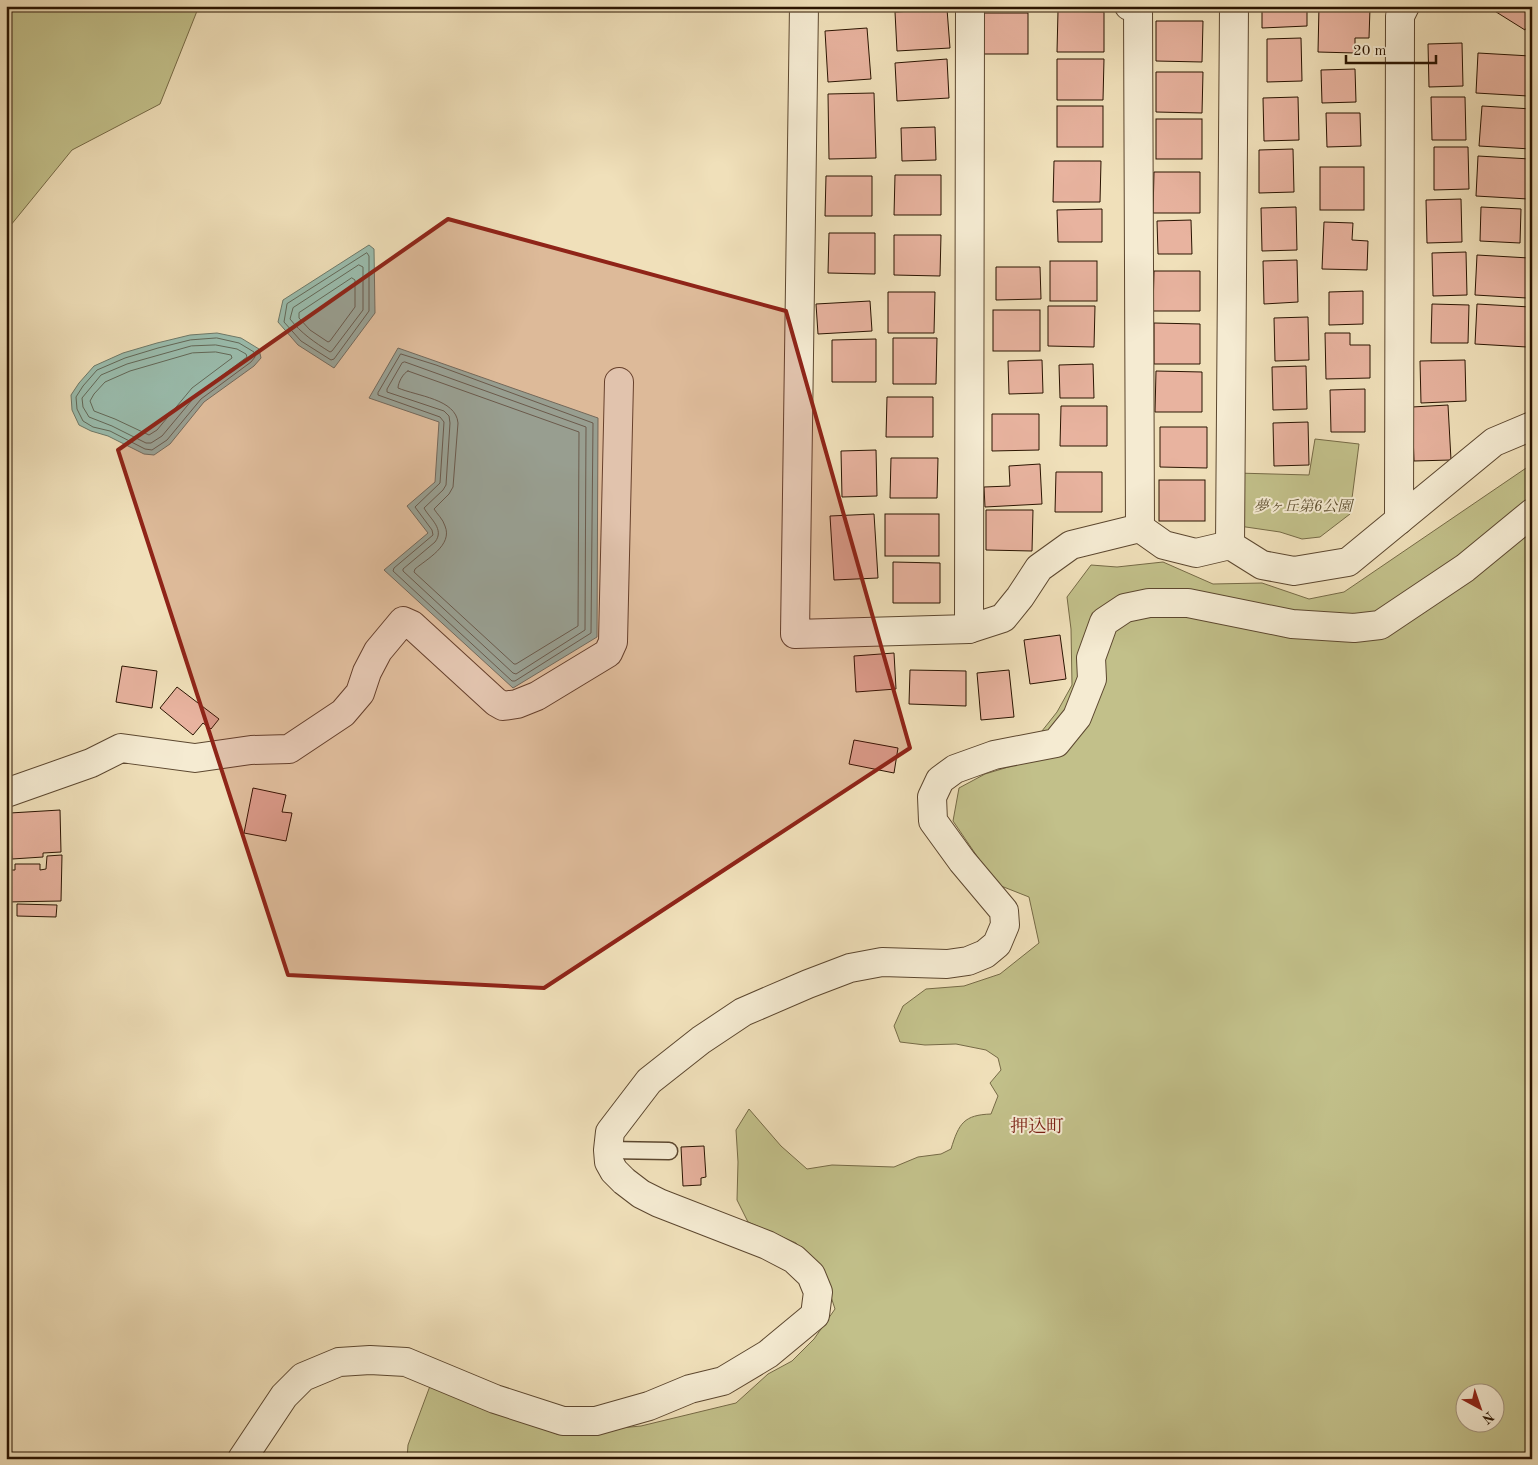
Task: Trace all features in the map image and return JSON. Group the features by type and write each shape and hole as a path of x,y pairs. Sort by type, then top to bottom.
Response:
{"street":[{"path":"804,6 795,634 970,629 1003,618 1020,597 1038,568 1071,545 1140,528 1164,545 1196,553 1230,545 1262,565 1294,571 1348,562 1494,442 1532,426"},
{"path":"970,6 970,629"},
{"path":"1129,6 1138,7 1140,528"},
{"path":"1230,545 1234,6"},
{"path":"1399,520 1400,16 1405,6"},
{"path":"6,793 91,763 121,748 195,758 251,750 289,749 343,713 360,693 367,672 378,651 403,621 412,625 496,702 503,706 517,704 537,696 608,653 613,642 618,382"},
{"path":"242,1459 284,1396 303,1377 339,1362 370,1360 406,1362 495,1398 562,1421 596,1421 649,1406 690,1389 723,1381 768,1354 815,1315 818,1292 810,1274 794,1259 767,1245 658,1203 641,1194 614,1172 609,1162 610,1132 649,1081 700,1040 743,1012 808,984 850,968 882,962 947,964 968,962 985,954 997,944 1005,925 1004,912 933,822 932,797 940,780 955,769 994,756 1056,743 1077,717 1092,679 1090,658 1104,622 1125,608 1149,603 1188,603 1292,624 1354,628 1380,625 1465,568 1532,513"}],"lane":[{"path":"608,1150 669,1151"}],"highlighted area":[{"path":"448,219 786,311 910,748 544,988 288,975 118,450"}],"green space":[{"path":"6,6 199,6 160,104 72,150 6,231"},
{"name":"夢ヶ丘第6公園","path":"1315,439 1359,444 1350,514 1320,537 1302,539 1280,532 1239,526 1236,473 1309,475"},
{"path":"1532,464 1532,1459 407,1459 408,1445 430,1386 557,1434 641,1426 736,1403 768,1374 792,1361 814,1339 835,1309 823,1272 796,1243 748,1222 737,1200 738,1162 736,1130 749,1109 781,1146 807,1169 832,1165 894,1167 918,1157 941,1154 951,1149 957,1133 964,1122 974,1116 991,1114 998,1096 990,1083 1001,1070 998,1058 986,1050 956,1044 925,1045 900,1042 894,1026 903,1006 926,989 964,986 1000,974 1039,943 1029,897 996,884 953,821 959,788 985,774 1015,765 1057,712 1072,685 1071,629 1067,597 1091,565 1117,567 1163,562 1213,584 1262,583 1309,599 1344,592"}],"water":[{"path":"369,245 374,249 375,313 334,368 298,345 278,322 283,300"},
{"path":"217,333 241,338 259,349 261,358 254,366 204,402 170,444 154,455 144,454 108,436 79,425 72,410 71,395 94,366 123,353 157,343 190,335"},
{"path":"398,348 598,418 597,637 513,688 384,570 428,533 407,506 435,482 439,422 369,398"}],"building":[{"path":"1262,6 1307,6 1307,26 1262,28"},
{"path":"1319,6 1370,8 1369,38 1355,38 1355,53 1318,52"},
{"path":"1495,6 1532,6 1532,19 1525,30 1493,10"},
{"path":"947,9 950,48 897,51 895,12"},
{"path":"1058,11 1104,12 1104,52 1057,52"},
{"path":"981,13 1028,13 1028,54 981,54"},
{"path":"1156,21 1203,21 1202,62 1156,61"},
{"path":"867,28 871,79 828,82 825,31"},
{"path":"1301,38 1302,81 1267,82 1267,39"},
{"path":"1462,43 1463,86 1429,87 1428,44"},
{"path":"1478,53 1530,56 1528,96 1476,93"},
{"path":"947,59 949,98 897,101 895,63"},
{"path":"1057,59 1104,59 1103,100 1057,100"},
{"path":"1355,69 1356,102 1322,103 1321,70"},
{"path":"1156,72 1203,72 1202,113 1156,112"},
{"path":"874,93 876,158 829,159 828,94"},
{"path":"1298,97 1299,140 1264,141 1263,98"},
{"path":"1431,97 1465,97 1466,140 1432,140"},
{"path":"1057,106 1103,106 1103,147 1057,147"},
{"path":"1482,106 1532,109 1531,149 1479,146"},
{"path":"1326,113 1360,113 1361,146 1327,147"},
{"path":"1156,119 1202,119 1202,159 1156,159"},
{"path":"935,127 936,160 902,161 901,128"},
{"path":"1434,147 1468,147 1469,189 1434,190"},
{"path":"1293,149 1294,192 1259,193 1259,150"},
{"path":"1478,156 1530,159 1528,199 1476,196"},
{"path":"1054,161 1101,161 1100,202 1053,202"},
{"path":"1320,167 1364,167 1364,210 1320,210"},
{"path":"1154,172 1200,172 1200,213 1153,213"},
{"path":"895,175 941,175 941,215 894,215"},
{"path":"826,176 872,176 872,216 825,216"},
{"path":"1461,199 1462,242 1427,243 1426,200"},
{"path":"1296,207 1297,250 1262,251 1261,208"},
{"path":"1481,207 1521,209 1520,243 1480,241"},
{"path":"1102,209 1102,242 1058,242 1057,210"},
{"path":"1191,220 1192,254 1158,254 1157,221"},
{"path":"1324,222 1353,223 1352,240 1368,241 1367,270 1322,269"},
{"path":"829,233 875,233 875,274 828,273"},
{"path":"894,235 941,235 940,276 894,275"},
{"path":"1466,252 1467,295 1433,296 1432,253"},
{"path":"1477,255 1529,258 1527,298 1475,295"},
{"path":"1297,260 1298,302 1264,304 1263,261"},
{"path":"1050,261 1097,261 1097,301 1050,301"},
{"path":"996,267 1040,267 1041,299 996,300"},
{"path":"1154,271 1200,271 1200,311 1153,311"},
{"path":"1363,291 1363,324 1329,325 1329,292"},
{"path":"888,292 935,292 934,333 888,333"},
{"path":"870,301 872,331 818,334 816,304"},
{"path":"1432,304 1469,305 1468,343 1431,343"},
{"path":"1477,304 1530,307 1527,347 1475,344"},
{"path":"1048,306 1095,306 1094,347 1048,346"},
{"path":"993,310 1040,310 1040,351 993,351"},
{"path":"1308,317 1309,360 1275,361 1274,318"},
{"path":"1154,323 1200,324 1200,364 1154,364"},
{"path":"1325,333 1350,333 1350,345 1370,345 1370,378 1326,379"},
{"path":"893,338 937,338 936,384 893,384"},
{"path":"876,339 876,382 832,382 832,340"},
{"path":"1042,360 1043,393 1009,394 1008,361"},
{"path":"1465,360 1466,401 1421,403 1420,361"},
{"path":"1093,364 1094,398 1060,398 1059,365"},
{"path":"1306,366 1307,409 1273,410 1272,367"},
{"path":"1156,371 1202,372 1202,412 1155,412"},
{"path":"1365,389 1365,432 1331,432 1330,390"},
{"path":"887,397 933,397 933,437 886,437"},
{"path":"1448,405 1451,460 1414,461 1412,407"},
{"path":"1061,406 1107,406 1107,446 1060,446"},
{"path":"992,414 1039,414 1039,450 992,451"},
{"path":"1308,422 1309,465 1274,466 1273,423"},
{"path":"1160,427 1207,427 1207,468 1160,467"},
{"path":"876,450 877,496 842,497 841,451"},
{"path":"891,458 938,458 937,498 890,498"},
{"path":"1040,464 1042,504 985,507 984,487 1010,486 1009,466"},
{"path":"1056,472 1102,472 1102,512 1055,512"},
{"path":"1159,480 1205,480 1205,521 1159,521"},
{"path":"986,510 1033,510 1032,551 986,550"},
{"path":"874,514 878,578 834,580 830,516"},
{"path":"885,514 939,514 939,556 885,556"},
{"path":"893,562 940,563 940,603 893,603"},
{"path":"1060,635 1066,679 1030,684 1024,640"},
{"path":"894,653 896,689 856,692 854,656"},
{"path":"122,666 157,671 152,708 116,702"},
{"path":"910,670 966,671 966,706 909,704"},
{"path":"1009,670 1014,717 981,720 977,673"},
{"path":"177,687 219,719 211,729 203,723 193,735 160,708"},
{"path":"854,740 898,748 894,773 849,764"},
{"path":"253,788 286,795 282,812 292,813 286,841 244,833"},
{"path":"60,810 61,852 43,853 43,857 12,859 10,813"},
{"path":"62,855 61,901 6,902 6,870 15,870 15,864 40,864 40,870 46,869 47,856"},
{"path":"17,904 57,905 56,917 17,916"},
{"path":"704,1146 706,1177 701,1178 701,1185 683,1186 681,1147"}],"district":[{"name":"押込町","path":"1037,1126"}]}
